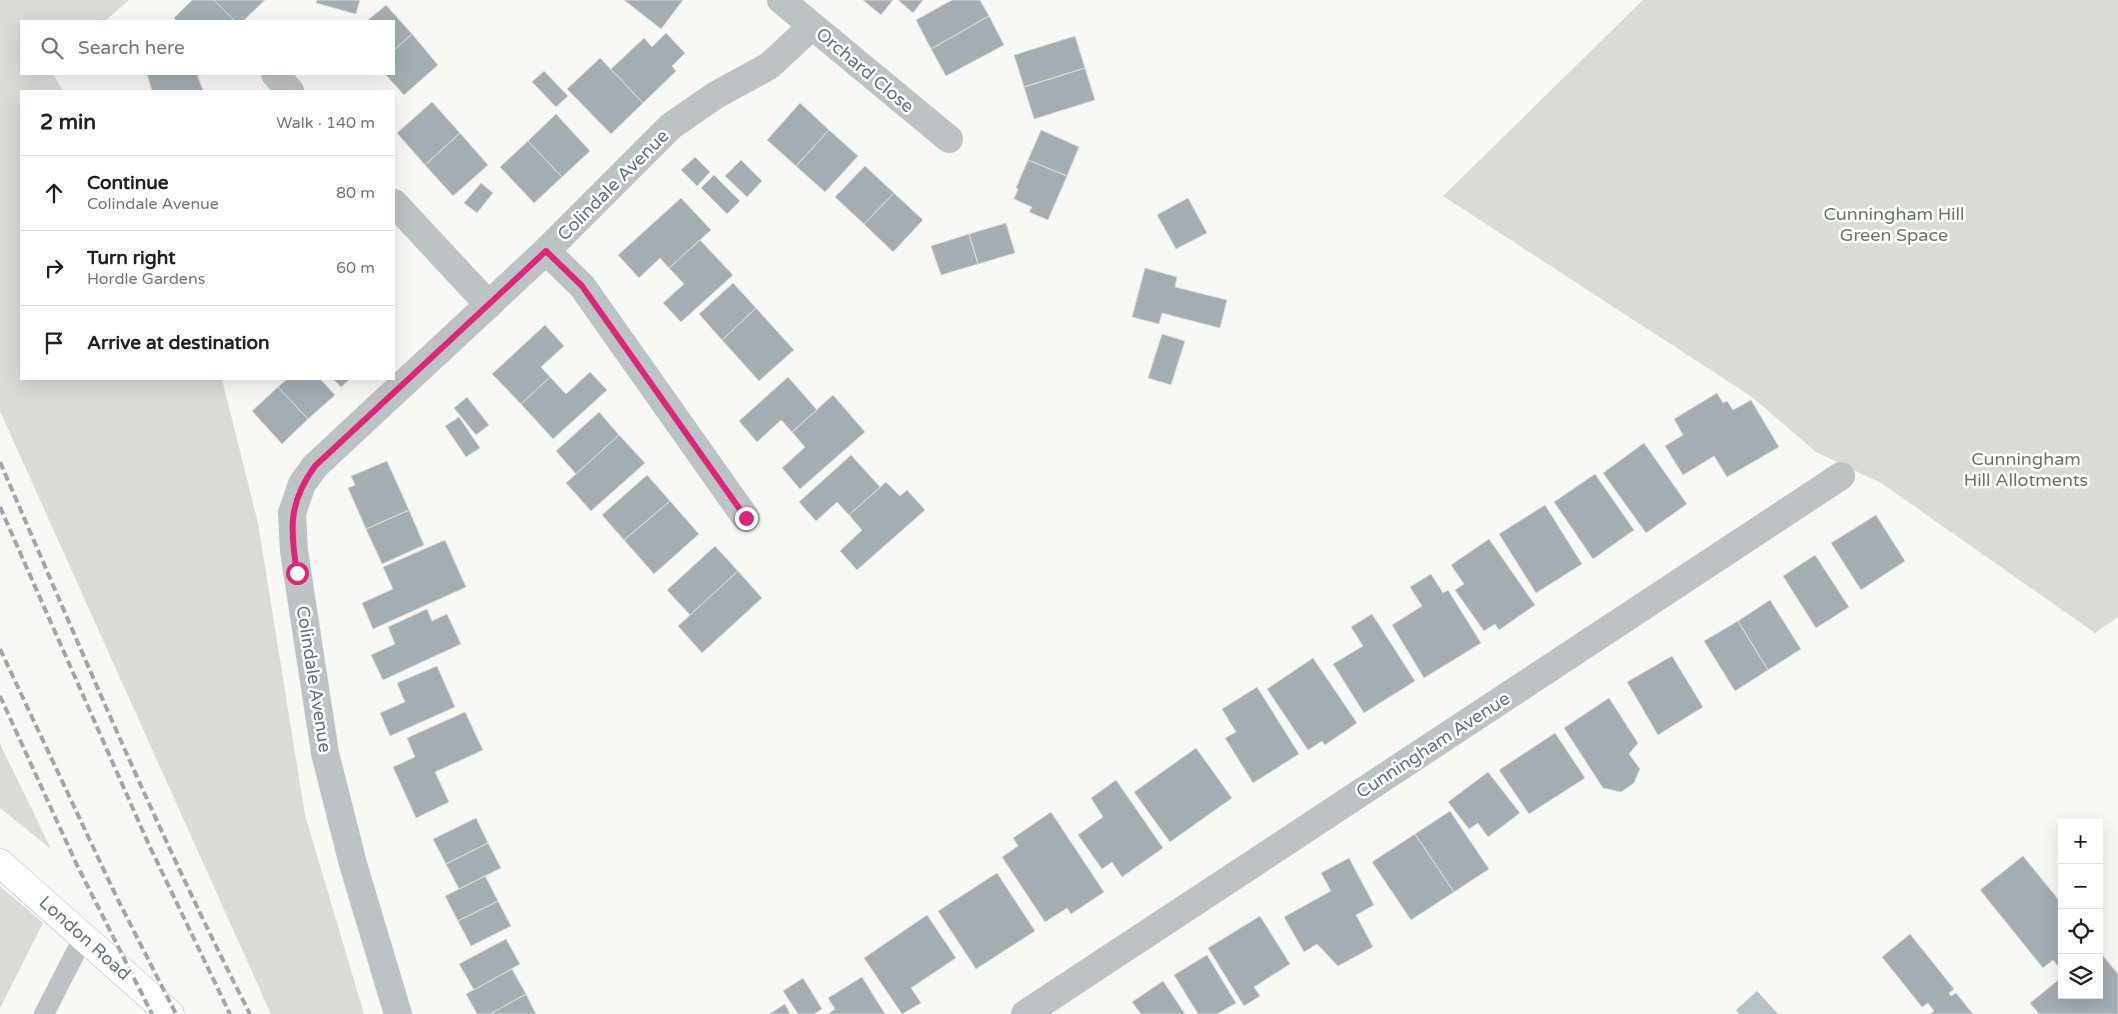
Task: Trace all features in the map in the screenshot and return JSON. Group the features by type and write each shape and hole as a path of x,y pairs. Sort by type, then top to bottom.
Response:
{"main road":[{"name":"London Road","path":"0,863 170,1014"}],"street":[{"name":"Orchard Close","path":"781,0 949,139"},
{"name":"Colindale Avenue","path":"398,1014 353,864 325,752 294,550 292,513 302,484 315,466 546,251 671,126 716,95 769,66 812,26"},
{"path":"275,75 289,90"},
{"path":"395,204 489,305"},
{"path":"546,251 582,286 746,518"},
{"name":"Cunningham Avenue","path":"1025,1014 1841,476"}],"lane":[{"path":"44,1014 84,936"}],"green space":[{"path":"0,0 129,0 106,20 20,20 20,75 54,75 62,90 20,90 20,380 222,380 258,523 305,815 364,1014 271,1014 0,411"},
{"name":"Cunningham Hill Green Space","path":"1643,0 2118,0 2118,617 2095,633 1881,483 1816,452 1752,397 1443,196"},
{"path":"0,744 51,849 0,808"},
{"path":"0,886 43,923 0,1008"}],"shaded area":[{"path":"1757,991 1778,1014 1739,1014 1736,1010"}],"building":[{"path":"192,0 214,0 234,20 176,20 174,18"},
{"path":"214,0 265,0 244,20 234,20"},
{"path":"317,0 360,0 356,14 316,3"},
{"path":"624,0 683,0 661,29"},
{"path":"863,0 893,0 881,15"},
{"path":"898,0 923,0 913,13"},
{"path":"952,0 980,0 989,16 931,49 916,20"},
{"path":"386,5 412,34 395,49 395,20 368,20"},
{"path":"989,16 1004,45 946,76 931,49"},
{"path":"666,33 685,53 672,66 676,71 643,103 611,69 644,38 652,47"},
{"path":"412,34 438,65 404,95 386,75 395,75 395,49"},
{"path":"1075,36 1085,68 1024,87 1014,55"},
{"path":"600,58 643,103 611,134 567,89"},
{"path":"1085,68 1095,100 1034,119 1024,87"},
{"path":"544,71 568,96 556,107 532,82"},
{"path":"147,75 197,75 203,90 152,90"},
{"path":"432,102 460,133 425,165 397,133"},
{"path":"800,103 829,130 796,166 767,140"},
{"path":"556,114 590,151 562,177 528,141"},
{"path":"829,130 858,156 825,192 796,166"},
{"path":"1041,130 1079,147 1067,176 1028,160"},
{"path":"460,133 488,165 453,196 425,165"},
{"path":"528,141 562,177 534,203 500,167"},
{"path":"695,157 710,172 697,186 681,170"},
{"path":"741,160 762,181 747,197 725,176"},
{"path":"1028,160 1067,176 1048,220 1029,212 1032,207 1014,199 1018,189 1016,188"},
{"path":"865,166 894,193 864,224 835,197"},
{"path":"714,175 740,201 727,214 701,188"},
{"path":"481,183 493,193 477,213 464,203"},
{"path":"894,193 923,220 893,252 864,224"},
{"path":"681,198 711,230 669,268 660,258 639,278 618,255"},
{"path":"1188,198 1207,233 1176,249 1157,215"},
{"path":"1006,223 1015,253 978,264 969,234"},
{"path":"969,234 978,264 941,275 931,246"},
{"path":"700,240 733,275 681,322 663,303 684,284 669,268"},
{"path":"1145,268 1177,277 1175,287 1227,300 1220,328 1162,313 1159,324 1132,317"},
{"path":"733,283 756,308 722,340 699,314"},
{"path":"756,308 794,350 759,381 722,340"},
{"path":"545,325 564,346 541,367 550,377 521,404 492,374"},
{"path":"1162,334 1185,341 1171,385 1148,378"},
{"path":"590,372 607,390 553,439 521,404 550,377 566,394"},
{"path":"788,377 817,410 792,432 781,420 757,442 739,421"},
{"path":"286,380 321,380 335,395 308,419 278,387"},
{"path":"334,380 349,380 341,387"},
{"path":"278,387 308,419 282,444 252,411"},
{"path":"1717,393 1723,403 1727,401 1733,410 1751,400 1779,447 1727,477 1714,456 1683,475 1665,446 1683,435 1674,419"},
{"path":"833,395 865,432 800,489 782,468 805,447 792,432"},
{"path":"467,397 489,425 476,435 454,408"},
{"path":"599,412 619,435 576,474 556,451"},
{"path":"459,417 480,448 466,457 445,426"},
{"path":"619,435 645,463 591,511 566,483"},
{"path":"1644,443 1687,504 1646,533 1603,473"},
{"path":"851,455 880,487 849,515 837,502 816,521 799,502"},
{"path":"387,461 409,510 366,529 348,488 355,485 351,476"},
{"path":"1595,474 1634,530 1593,559 1554,502"},
{"path":"647,475 670,501 624,540 602,515"},
{"path":"886,482 900,496 907,490 925,510 857,570 840,551 862,530 849,515"},
{"path":"670,501 699,534 654,574 624,540"},
{"path":"1545,505 1582,564 1536,593 1499,534"},
{"path":"409,510 424,545 382,564 366,529"},
{"path":"1876,515 1905,561 1861,590 1831,543"},
{"path":"1489,539 1535,605 1499,630 1495,624 1484,631 1455,590 1464,584 1451,565"},
{"path":"445,540 466,587 373,629 362,603 393,589 383,567"},
{"path":"715,546 738,571 690,615 667,590"},
{"path":"1815,555 1849,607 1816,628 1783,576"},
{"path":"738,571 762,598 702,653 678,626"},
{"path":"1431,574 1443,593 1448,590 1481,643 1424,678 1392,625 1422,606 1410,587"},
{"path":"1770,600 1801,649 1768,670 1738,621"},
{"path":"427,609 432,621 447,614 461,644 383,680 371,655 395,644 388,627"},
{"path":"1372,614 1415,681 1364,713 1333,664 1363,646 1351,627"},
{"path":"1738,621 1768,670 1735,691 1704,641"},
{"path":"1672,656 1703,707 1658,735 1627,682"},
{"path":"1313,658 1357,723 1325,745 1322,741 1308,750 1267,689"},
{"path":"437,666 455,707 390,736 380,713 405,702 397,683"},
{"path":"1257,687 1299,754 1253,783 1225,738 1236,732 1222,709"},
{"path":"1609,698 1638,743 1629,754 1640,769 1634,783 1621,792 1603,788 1564,728"},
{"path":"465,712 483,750 435,772 449,802 416,818 393,767 415,757 407,738"},
{"path":"1555,733 1585,778 1529,814 1499,770"},
{"path":"1196,748 1232,798 1170,842 1134,792"},
{"path":"1488,772 1520,813 1488,837 1478,823 1469,829 1448,802"},
{"path":"1116,780 1163,848 1122,877 1112,862 1102,869 1078,835 1103,817 1091,798"},
{"path":"1450,811 1489,869 1454,892 1415,834"},
{"path":"1051,812 1104,892 1071,914 1067,908 1045,922 1002,857 1018,846 1013,838"},
{"path":"476,818 488,843 446,864 433,839"},
{"path":"1415,834 1454,892 1411,920 1372,862"},
{"path":"488,843 501,868 459,889 446,864"},
{"path":"2023,856 2058,899 2058,966 2053,960 2043,968 1980,890"},
{"path":"1349,858 1374,905 1356,915 1373,947 1338,966 1317,944 1304,952 1284,917 1331,891 1321,873"},
{"path":"997,873 1035,931 976,969 938,911"},
{"path":"485,876 498,901 458,921 445,896"},
{"path":"498,901 511,926 471,946 458,921"},
{"path":"927,915 956,958 911,988 921,1003 902,1014 864,958"},
{"path":"1260,916 1290,964 1254,987 1260,996 1244,1006 1208,948"},
{"path":"1910,934 1954,989 1949,993 1951,996 1956,993 1973,1014 1930,1014 1934,1011 1928,1003 1922,1007 1882,957"},
{"path":"506,939 520,964 474,990 459,964"},
{"path":"1207,955 1236,1003 1217,1014 1198,1014 1174,975"},
{"path":"2103,956 2118,974 2118,1014 2039,1014 2030,1003 2058,980 2058,999 2103,999"},
{"path":"512,969 526,994 490,1014 477,1014 466,994"},
{"path":"862,977 885,1014 828,1014 835,1009 828,998"},
{"path":"803,978 822,1009 814,1014 798,1014 783,991"},
{"path":"1163,981 1185,1014 1141,1014 1132,1002"},
{"path":"526,994 536,1014 490,1014"},
{"path":"785,1004 790,1014 769,1014"}],"railway":[{"path":"0,462 183,878 250,1014"},
{"path":"0,507 149,845 230,1014"},
{"path":"0,649 117,898 176,1014"},
{"path":"0,696 76,863 152,1014"}],"route":[{"path":"297,573 292,513 302,484 315,466 546,251 582,286 746,518"}],"park label":[{"name":"Cunningham Hill Allotments","path":"2026,469"}]}
